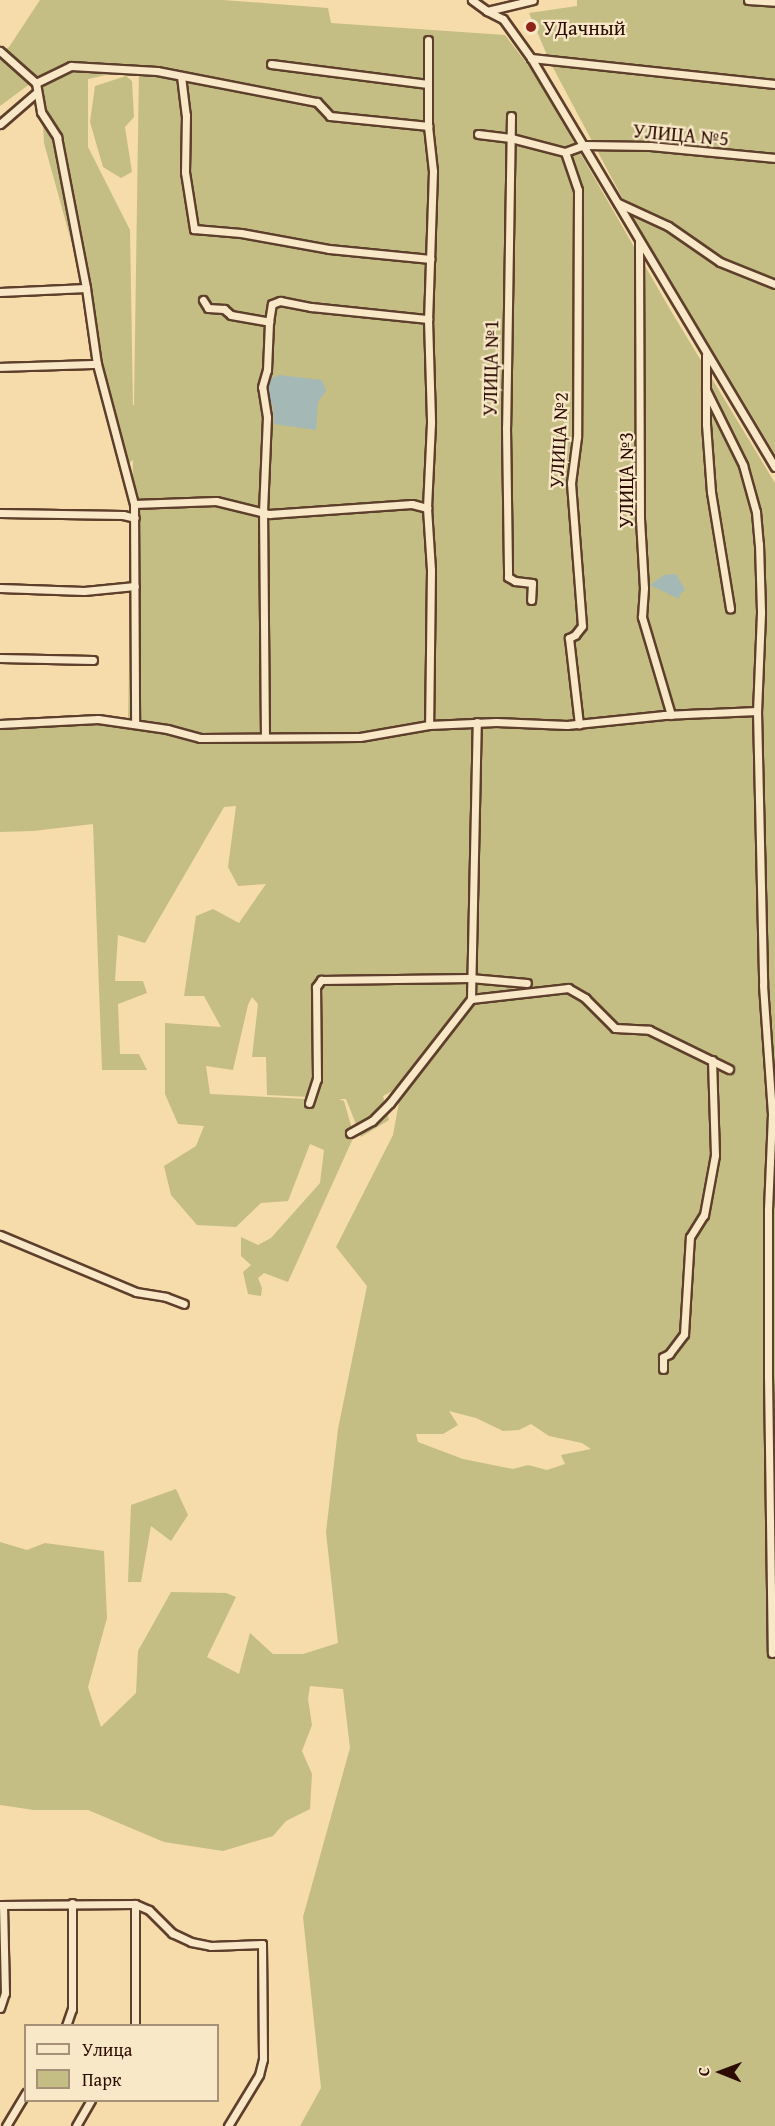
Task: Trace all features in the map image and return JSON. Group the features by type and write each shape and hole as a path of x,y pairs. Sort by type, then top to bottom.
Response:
{"street":[{"path":"472,0 486,11 503,19 531,58 775,467"},
{"path":"486,11 533,0"},
{"path":"748,0 775,2"},
{"path":"428,40 428,126 433,171 428,319 431,423 427,508 431,570 429,725"},
{"path":"0,51 36,83 41,112 57,137 86,288 97,364 134,504 135,724"},
{"path":"531,58 775,84"},
{"path":"271,64 428,84"},
{"path":"36,83 71,66 157,72 317,102 330,116 428,126"},
{"path":"182,76 186,115 185,171 194,229 241,233 328,249 431,259"},
{"path":"0,124 36,93"},
{"name":"УЛИЦА №1","path":"511,116 506,427 507,577 515,581 532,583 531,600"},
{"path":"478,134 511,138 566,152 584,145"},
{"name":"УЛИЦА №5","path":"584,145 650,146 775,158"},
{"name":"УЛИЦА №2","path":"566,152 578,190 578,437 571,483 582,626 575,635 569,638 579,724"},
{"path":"618,203 668,226 720,262 775,284"},
{"name":"УЛИЦА №3","path":"639,240 640,519 644,588 642,617 670,716"},
{"path":"0,292 86,288"},
{"path":"203,300 208,308 224,309 231,315 268,322"},
{"path":"265,737 263,512 267,417 262,387 267,370 268,322 272,304 280,301 311,307 428,319"},
{"path":"706,352 711,492 730,608"},
{"path":"0,367 97,364"},
{"path":"706,390 743,465 756,512 761,613 757,711 763,985 772,1114 772,1653"},
{"path":"134,504 216,501 269,514 412,504 427,508"},
{"path":"0,513 123,514 135,518"},
{"path":"0,588 84,591 135,586"},
{"path":"0,658 93,660"},
{"path":"0,724 98,720 167,729 200,738 360,737 429,725 477,722 579,724 757,711"},
{"path":"350,1133 372,1121 390,1103 471,999 477,722"},
{"path":"309,1103 317,1079 316,987 321,980 470,978 526,983"},
{"path":"471,999 568,988 585,998 615,1028 649,1030 729,1069"},
{"path":"663,1369 663,1357 669,1354 684,1334 690,1237 704,1215 715,1155 712,1060"},
{"path":"0,1235 136,1292 166,1297 184,1304"},
{"path":"66,2024 72,2009 72,1904"},
{"path":"135,1904 135,2024"},
{"path":"0,2008 5,1993 2,1905 135,1904 149,1910 172,1933 191,1942 211,1946 262,1944 263,2059 259,2075 228,2126"},
{"path":"6,2126 24,2096"},
{"path":"76,2126 90,2102"}],"green space":[{"path":"40,0 223,0 328,8 331,23 505,35 534,73 671,311 775,483 775,2126 300,2126 321,2088 303,1917 350,1748 343,1689 310,1686 308,1699 312,1725 302,1751 312,1774 310,1809 286,1821 273,1836 223,1851 164,1842 88,1810 34,1810 0,1805 0,1542 27,1550 45,1543 104,1551 107,1618 88,1687 101,1727 136,1693 138,1651 171,1592 226,1593 236,1597 207,1657 239,1674 250,1633 273,1654 303,1654 338,1643 326,1532 338,1429 367,1286 336,1247 393,1135 402,1086 383,1096 389,1120 361,1137 346,1099 339,1099 344,1101 354,1136 288,1282 264,1273 258,1278 262,1288 261,1296 248,1294 243,1272 251,1265 241,1256 241,1237 258,1245 271,1238 320,1183 324,1150 310,1144 288,1201 261,1203 236,1227 197,1225 171,1195 164,1166 196,1146 204,1126 178,1124 165,1094 165,1023 221,1027 204,996 184,996 196,916 213,909 239,923 266,884 238,886 228,867 236,806 224,807 145,943 118,935 115,981 143,981 147,993 118,1004 120,1054 139,1054 147,1070 102,1070 93,824 33,831 0,832 0,726 128,720 133,460 129,463 90,354 84,288 44,143 41,84 38,78 0,106 0,52 9,47","holes":["139,68 134,405 133,405 130,230 88,147 88,79","252,997 258,1004 252,1057 266,1057 267,1095 309,1097 307,1099 210,1094 206,1066 233,1070 248,1005","449,1411 476,1418 503,1431 519,1430 531,1424 549,1436 582,1443 591,1449 561,1455 565,1464 547,1470 528,1465 513,1469 463,1459 418,1442 416,1434 443,1434 458,1425"]},
{"path":"577,0 775,0 775,454 634,220 550,62 529,13 577,6"},
{"path":"126,76 132,81 134,117 125,127 132,172 121,178 103,167 90,122 95,86"},
{"path":"176,1489 188,1515 171,1541 151,1526 141,1582 128,1582 131,1505"}],"shaded area":[{"path":"279,375 322,380 326,391 318,402 316,430 274,424 273,405 265,399 267,381"},
{"path":"676,574 685,590 680,594 679,599 650,585 664,575"}],"place":[{"name":"УДачный","path":"531,27"}]}
